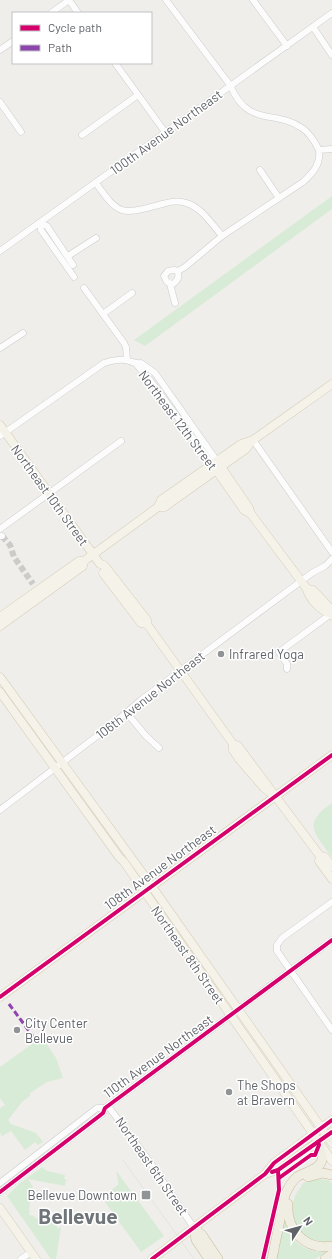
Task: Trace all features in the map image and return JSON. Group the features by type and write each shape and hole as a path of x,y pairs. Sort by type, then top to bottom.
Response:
{"highway":[{"path":"272,1259 285,1195 297,1178 320,1164 322,1155 316,1138"},
{"path":"332,1176 323,1173 315,1174 306,1177 299,1182 290,1194 287,1212 292,1229 302,1240 319,1247 332,1246"},
{"path":"194,1228 196,1240 209,1259"},
{"path":"194,1228 202,1235 218,1259"},
{"path":"325,1259 332,1254"}],"main road":[{"path":"0,626 84,566 84,562 158,507 165,507 217,465 246,448 252,441 332,384"},
{"name":"Northeast 10th Street","path":"0,425 2,434 49,493 100,564 104,565 147,620 147,624 233,744 238,746 320,856 325,857 332,867"},
{"name":"Northeast 12th Street","path":"217,465 301,582 307,589 313,590 329,607 331,615"},
{"path":"0,617 36,587 79,561 84,562"},
{"name":"Northeast 10th Street","path":"103,573 141,623 147,624"},
{"name":"Northeast 8th Street","path":"0,677 329,1136"},
{"name":"Northeast 8th Street","path":"0,692 124,862 332,1161"},
{"name":"108th Avenue Northeast","path":"0,997 275,796 331,759"},
{"name":"Northeast 10th Street","path":"320,856 319,861 332,879"},
{"path":"152,1259 265,1174 274,1163 305,1140 329,1136 332,1120"},
{"path":"305,1140 307,1125"},
{"path":"265,1174 278,1170 316,1138"},
{"path":"0,1208 36,1259"}],"street":[{"path":"52,12 69,0 77,12"},
{"path":"166,0 230,85 233,94 238,100 257,115 286,121 302,128 311,137 319,150 320,156 318,164 309,177 222,236 185,267 178,271 171,270 165,273 164,276 170,284 175,303"},
{"path":"253,0 287,46"},
{"name":"100th Avenue Northeast","path":"0,251 332,13"},
{"path":"313,27 332,55"},
{"path":"0,50 12,42"},
{"path":"116,64 165,132"},
{"path":"82,135 138,95"},
{"path":"0,102 21,132"},
{"path":"319,150 332,149"},
{"path":"260,170 278,198"},
{"path":"96,183 107,200 119,209 125,211 134,211 172,202 186,203 201,212 222,236"},
{"path":"40,223 47,226 73,265"},
{"path":"40,223 41,230 74,277"},
{"path":"68,256 96,238"},
{"path":"170,284 177,281 178,271"},
{"name":"Northeast 12th Street","path":"84,288 124,342 127,360"},
{"path":"103,314 132,293"},
{"path":"0,348 23,333"},
{"path":"2,434 104,363 114,360 127,360 136,364"},
{"name":"Northeast 12th Street","path":"136,364 141,363 155,373 217,465"},
{"name":"Northeast 12th Street","path":"136,364 217,465"},
{"path":"160,394 166,395 177,409 183,413"},
{"path":"0,529 121,441"},
{"path":"252,441 332,552"},
{"name":"106th Avenue Northeast","path":"0,810 141,700 316,570 329,564 332,559"},
{"name":"Northeast 10th Street","path":"100,564 100,568 103,573"},
{"path":"287,669 288,664 279,652 331,615"},
{"path":"126,712 146,736 159,748"},
{"path":"332,902 282,938 276,945 277,951 290,971 332,1030"},
{"name":"110th Avenue Northeast","path":"0,1192 103,1113 107,1106 332,940"},
{"name":"110th Avenue Northeast","path":"0,1183 97,1108 107,1106"},
{"name":"Northeast 6th Street","path":"107,1106 146,1155 194,1228"},
{"path":"42,1160 42,1156 48,1150 49,1146"},
{"path":"21,1259 31,1252"}],"green space":[{"path":"332,196 332,209 145,346 134,340"},
{"path":"332,803 332,857 316,835 314,823 322,810"},
{"path":"42,1037 56,1058 63,1078 47,1082 30,1093 30,1096 22,1102 8,1120 11,1124 36,1133 43,1142 38,1145 35,1142 25,1150 11,1131 2,1136 0,1133 0,1108 5,1105 0,1098 0,1067"},
{"path":"42,1167 47,1171 65,1175 64,1179 66,1179 65,1186 28,1179 33,1187 29,1215 34,1216 35,1218 57,1222 57,1228 61,1227 56,1259 51,1259 7,1196 19,1184"},
{"path":"117,1172 164,1236 141,1252 105,1202 113,1195 110,1191 118,1185"},
{"path":"316,1179 328,1180 332,1183 332,1243 319,1243 312,1241 296,1226 294,1219 293,1204 296,1194 303,1183"},
{"path":"287,1222 293,1237 302,1246 314,1251 329,1252 314,1259 276,1259 279,1251 283,1223"}],"tunnel":[{"path":"2,536 10,545 14,557 33,584"}],"tram line":[{"path":"123,1160 194,1259"}],"marked path":[{"path":"9,1004 35,1039"}],"cycle path":[{"path":"0,997 332,755"},
{"path":"0,1192 98,1117 103,1113 105,1108 332,940"},
{"path":"152,1259 265,1174 274,1163 332,1120"},
{"path":"272,1172 278,1170 332,1132"},
{"path":"279,1178 311,1155 315,1155 319,1145 318,1142"},
{"path":"263,1259 279,1190 278,1170"}],"place":[{"name":"Infrared Yoga","path":"221,654"},
{"name":"City Center Bellevue","path":"17,1030"},
{"name":"The Shops at Bravern","path":"229,1092"},
{"name":"Bellevue Downtown","path":"146,1195"}],"district":[{"name":"Bellevue","path":"78,1217"}]}
